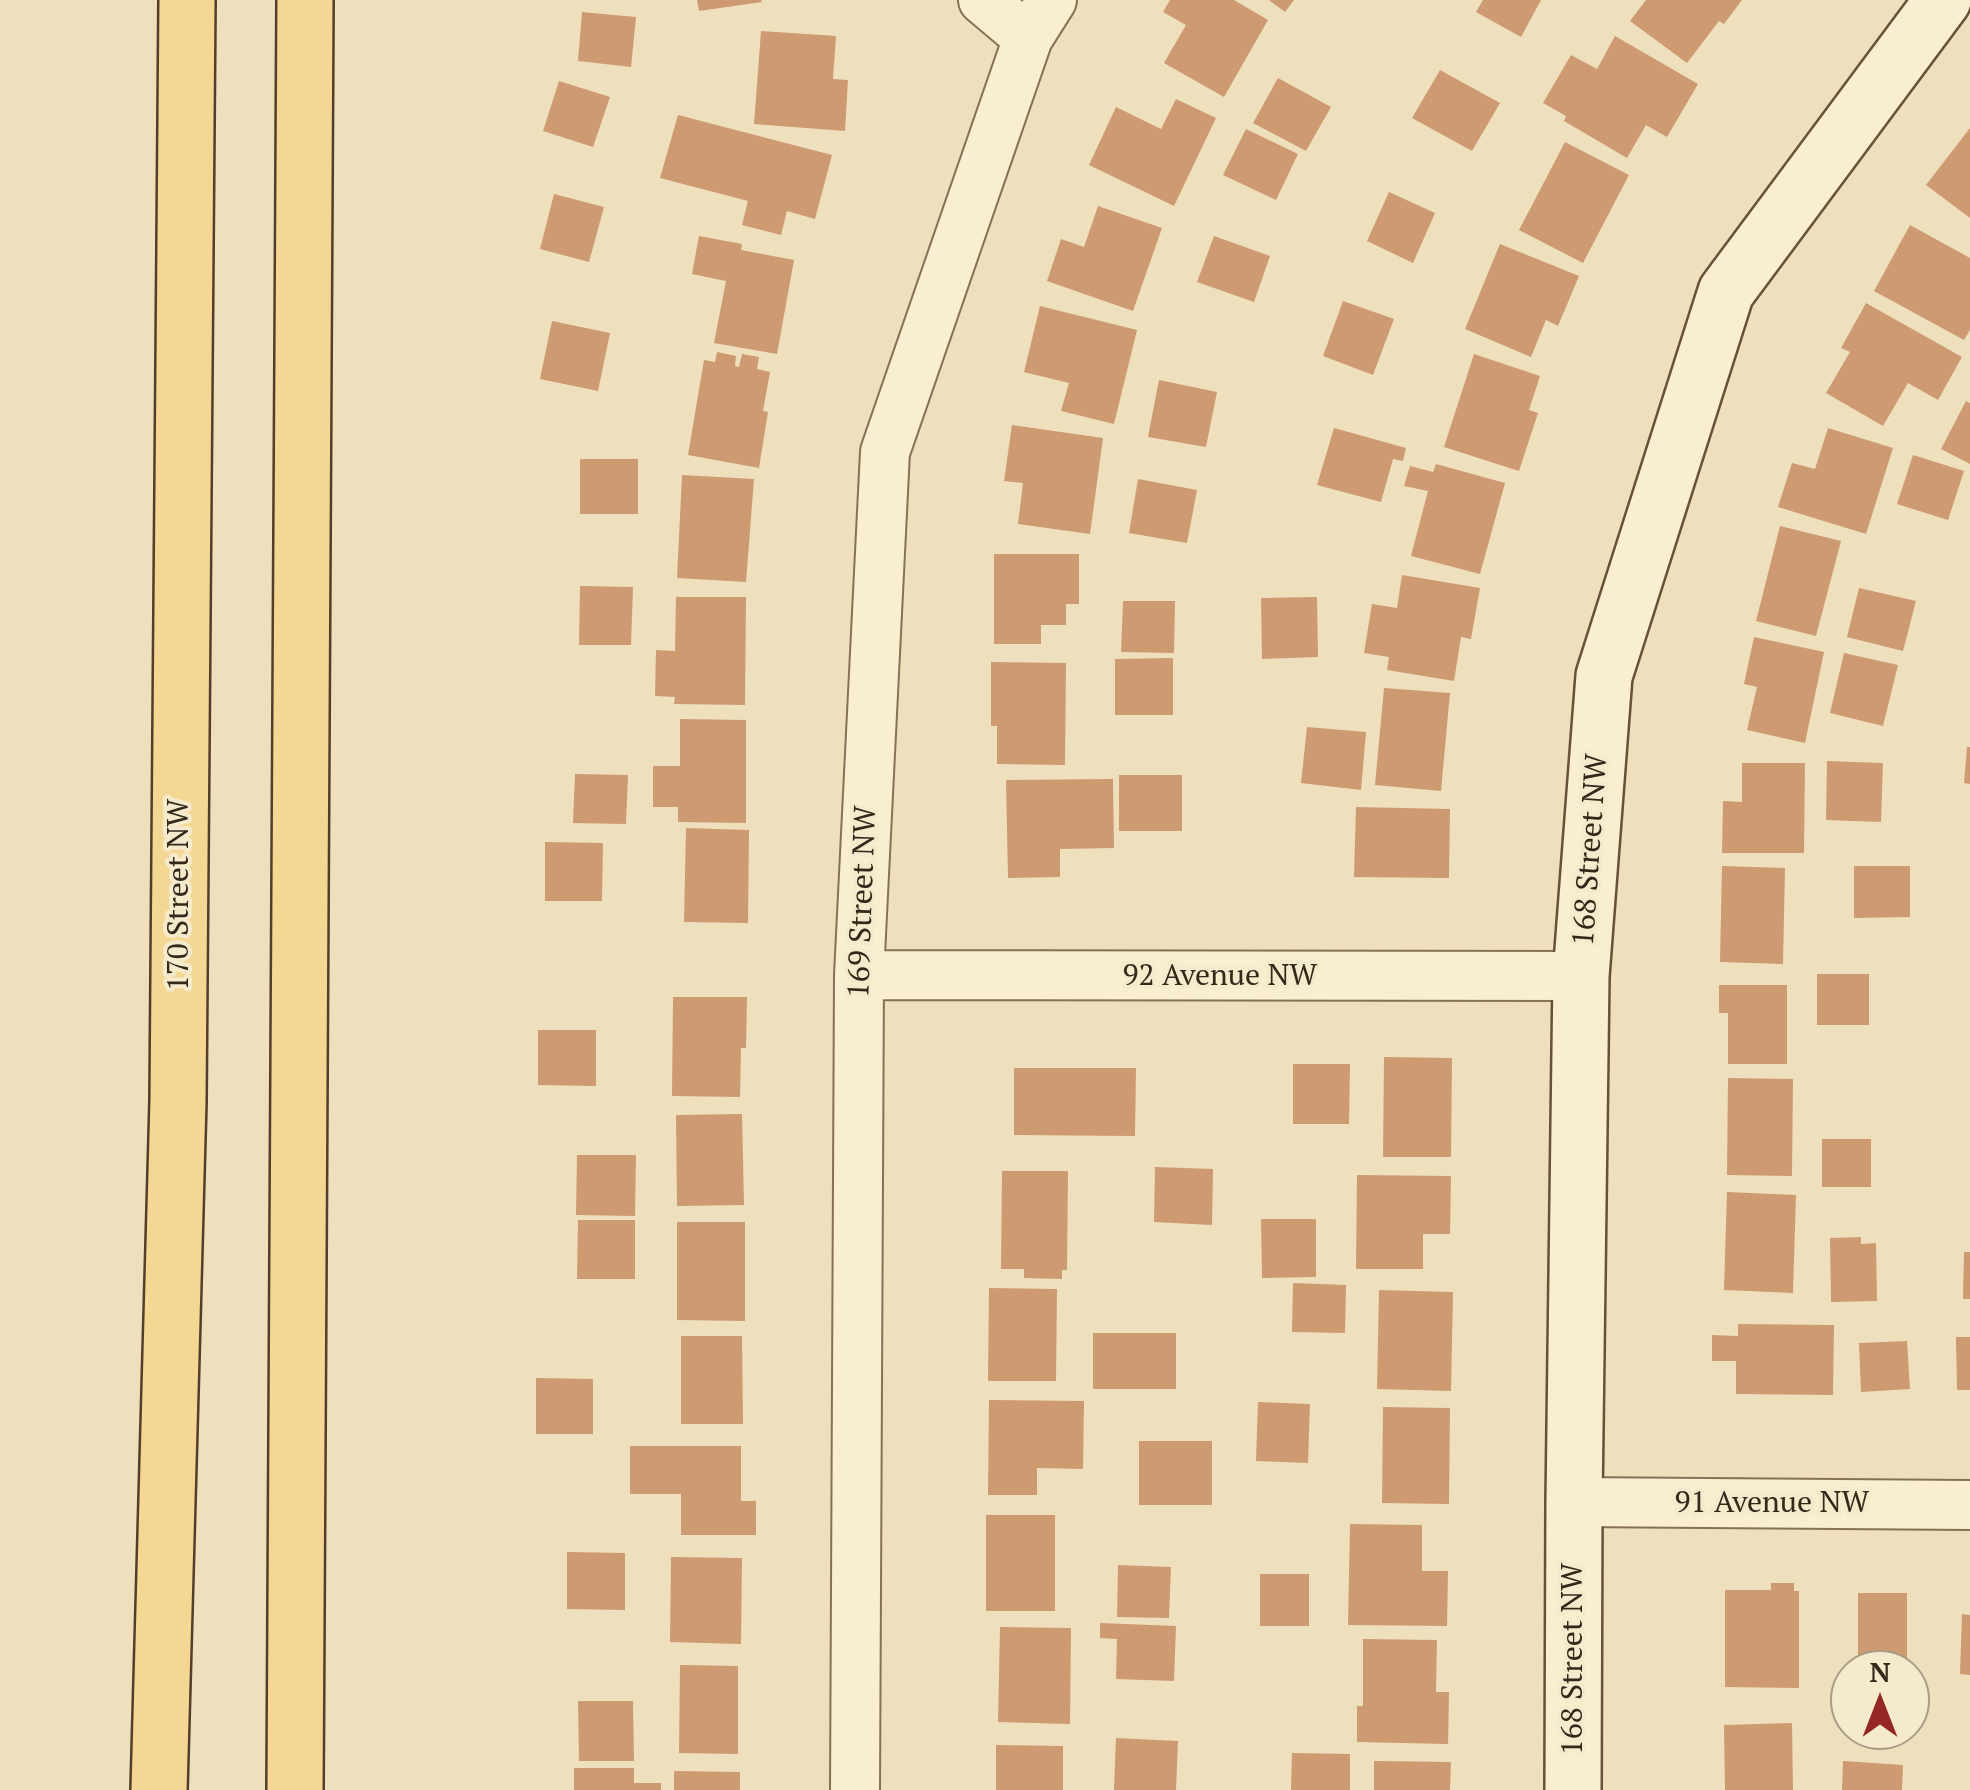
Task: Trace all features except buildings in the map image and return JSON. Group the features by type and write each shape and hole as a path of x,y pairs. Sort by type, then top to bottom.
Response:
{"main road":[{"name":"170 Street NW","path":"159,1790 178,1101 187,0"},
{"path":"296,1790 305,0"}],"street":[{"name":"169 Street NW","path":"855,1790 859,975 886,452 1040,19 983,0"},
{"name":"168 Street NW","path":"1573,1790 1581,976 1604,676 1726,292 1943,0"},
{"name":"92 Avenue NW","path":"859,975 1581,976"},
{"name":"91 Avenue NW","path":"1574,1502 1970,1504"}]}
